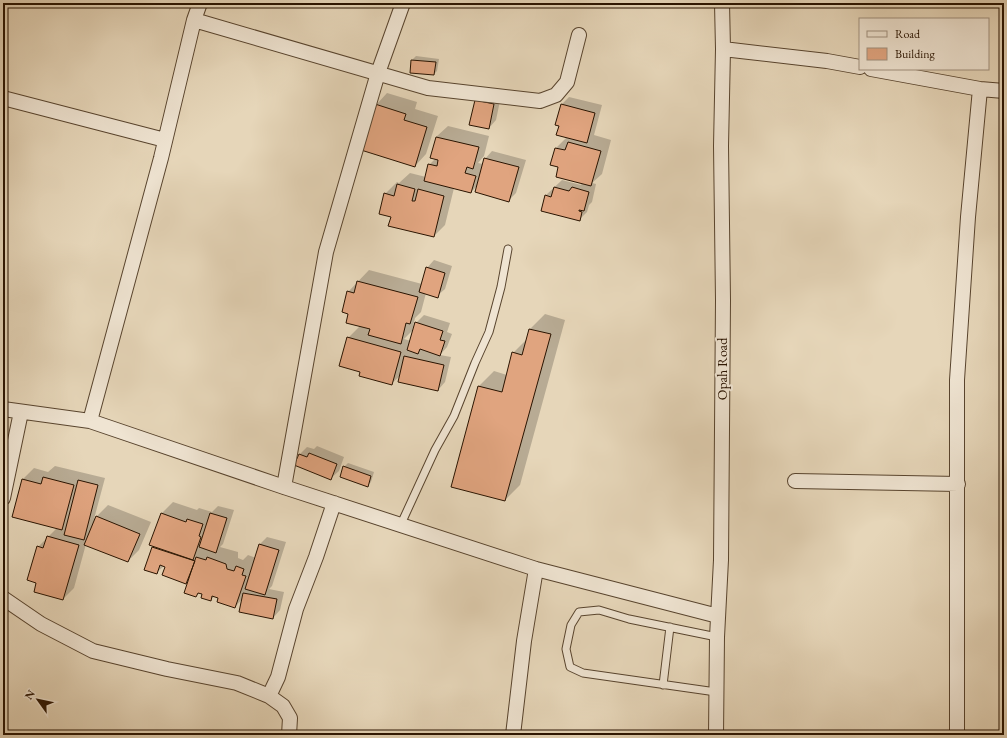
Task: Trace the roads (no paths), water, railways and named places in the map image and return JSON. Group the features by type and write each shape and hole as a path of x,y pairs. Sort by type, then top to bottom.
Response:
{"street":[{"path":"90,421 165,140 194,20 200,3"},
{"path":"284,487 326,252 378,73 403,3"},
{"name":"Opah Road","path":"716,735 717,637 721,552 723,300 721,146 723,49 722,3"},
{"path":"194,20 428,88 540,101 556,95 567,82 579,35"},
{"path":"723,49 827,61 859,67"},
{"path":"876,70 980,89 1004,91"},
{"path":"957,735 957,380 968,217 980,89"},
{"path":"3,98 165,140"},
{"path":"3,409 90,421 284,487 536,569 718,616"},
{"path":"3,498 21,412"},
{"path":"795,481 958,484"},
{"path":"269,696 278,677 296,609 316,557 334,503"},
{"path":"513,735 523,648 536,569"},
{"path":"3,598 41,624 93,650 237,683 269,696 283,706 290,718 289,735"}],"lane":[{"path":"400,524 435,450 454,416 489,332 508,249"},
{"path":"716,692 583,673 570,666 566,649 571,625 578,612 599,610 629,619 717,637"},
{"path":"663,685 670,627"}]}
